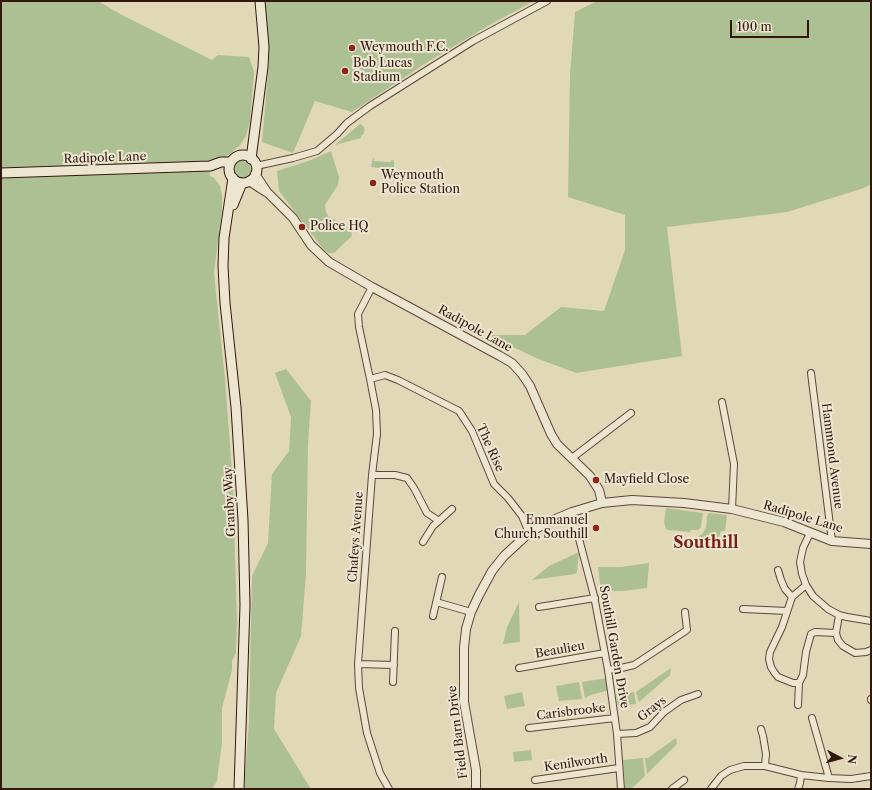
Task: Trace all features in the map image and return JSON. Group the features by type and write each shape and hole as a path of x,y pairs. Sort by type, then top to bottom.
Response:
{"main road":[{"path":"252,164 237,157 231,162 229,167 231,175 237,181 246,182 252,164 256,119 261,94 263,54 260,1"},
{"name":"Radipole Lane","path":"1,173 210,166 221,162 231,162"},
{"name":"Radipole Lane","path":"210,166 231,175"},
{"name":"Granby Way","path":"231,175 228,215 224,238 223,266 225,303 236,407 243,520 245,605 239,789"},
{"name":"Granby Way","path":"228,215 246,182"}],"street":[{"path":"252,164 293,158 317,151 337,134 347,123 370,106 473,40 547,1"},
{"name":"Radipole Lane","path":"252,164 267,192 293,218 311,245 328,261 372,287 512,363 530,386 551,434 557,444 590,476 599,490 602,503 632,500 684,503 732,509 784,522 832,541 871,544"},
{"name":"Radipole Lane","path":"246,182 267,192"},
{"name":"Chafeys Avenue","path":"372,287 358,314 359,327 376,410 377,434 372,475 358,664 359,688 366,733 380,772 389,789"},
{"name":"Hammond Avenue","path":"811,373 832,541"},
{"name":"The Rise","path":"370,379 385,375 459,411 472,431 494,484 508,498 522,516 529,533"},
{"path":"722,402 734,464 732,509"},
{"path":"572,458 631,413"},
{"path":"372,475 395,475 407,478 427,512 439,521"},
{"name":"Field Barn Drive","path":"476,789 476,770 464,702 463,674 466,629 471,612 492,571 504,556 529,533 546,523 572,512 602,503"},
{"path":"423,542 433,526 452,509"},
{"name":"Southill Garden Drive","path":"572,512 595,598 608,670 617,734 620,789"},
{"path":"810,533 803,548 800,562 806,585 813,596 828,609 839,615 871,621"},
{"path":"778,570 785,589 792,597"},
{"path":"433,616 442,577"},
{"path":"799,683 793,683 778,677 771,667 769,658 792,597 806,585"},
{"path":"539,607 595,598"},
{"path":"436,602 471,612"},
{"path":"743,609 787,611"},
{"path":"608,670 634,665 687,630 684,612"},
{"path":"839,615 836,632 840,643 848,650 861,653 871,650"},
{"path":"393,682 395,631"},
{"path":"798,705 799,683 803,675 806,652 811,634 815,632 836,632"},
{"name":"Beaulieu","path":"519,668 605,653"},
{"path":"358,664 394,665"},
{"name":"Grays","path":"617,734 636,733 650,727 664,712 681,700 698,694"},
{"name":"Carisbrooke","path":"529,728 615,718"},
{"path":"812,718 829,778"},
{"path":"760,728 766,754 765,766"},
{"path":"711,789 721,776 730,770 744,766 765,766 801,775 829,778 852,779 871,776"},
{"name":"Kenilworth","path":"535,780 619,768"},
{"path":"798,789 801,775"},
{"path":"672,789 684,780"}],"green space":[{"path":"1,1 98,1 120,14 212,60 218,55 249,57 254,72 250,121 246,136 240,145 231,153 220,160 209,162 210,176 214,178 220,186 222,195 222,211 214,273 225,379 233,486 237,620 236,653 232,661 232,670 222,708 222,742 217,781 212,789 1,789"},
{"name":"Bob Lucas Stadium","path":"263,1 534,1 493,23 426,63 352,112 315,101 293,153 262,142 269,63"},
{"path":"597,1 871,1 871,184 864,188 787,212 667,227 682,356 576,373 536,358 488,335 525,335 561,307 604,311 625,250 625,215 568,197 570,75 575,12"},
{"path":"360,124 365,129 361,138 335,145"},
{"path":"331,151 339,177 338,185 325,205 326,212 329,217 351,230 352,236 334,253 329,253 324,250 279,191 277,171 311,160"},
{"path":"374,158 374,161 391,162 392,159 394,162 394,170 371,167"},
{"path":"243,160 249,163 252,169 249,175 243,178 237,175 234,169 237,163"},
{"path":"286,369 311,401 308,444 306,574 301,636 276,693 274,729 311,789 245,789 249,722 252,576 268,543 272,474 289,451 291,417 275,373"},
{"path":"666,508 703,513 701,527 698,530 691,530 690,532 666,529 664,522"},
{"path":"709,513 727,516 725,531 721,531 718,539 715,541 707,542 707,546 698,545 699,536 706,528 707,516"},
{"path":"579,552 577,572 575,574 532,580 549,566"},
{"path":"649,563 647,588 623,591 601,591 598,567 621,567"},
{"path":"519,602 520,642 503,644 507,627"},
{"path":"671,668 670,675 639,702 636,692"},
{"path":"607,678 609,690 585,698 582,682"},
{"path":"579,682 582,699 559,701 556,686"},
{"path":"522,692 525,706 507,709 504,696"},
{"path":"634,692 636,704 618,706 616,695"},
{"path":"676,738 677,744 647,774 645,758 648,758"},
{"path":"531,750 532,760 514,762 513,752"},
{"path":"643,758 645,776 631,789 625,789 623,760"}],"place":[{"name":"Weymouth F.C.","path":"352,48"},
{"name":"Bob Lucas Stadium","path":"345,71"},
{"name":"Weymouth Police Station","path":"373,183"},
{"name":"Police HQ","path":"302,227"},
{"name":"Mayfield Close","path":"596,480"},
{"name":"Emmanuel Church, Southill","path":"596,528"}],"district":[{"name":"Southill","path":"706,543"}]}
